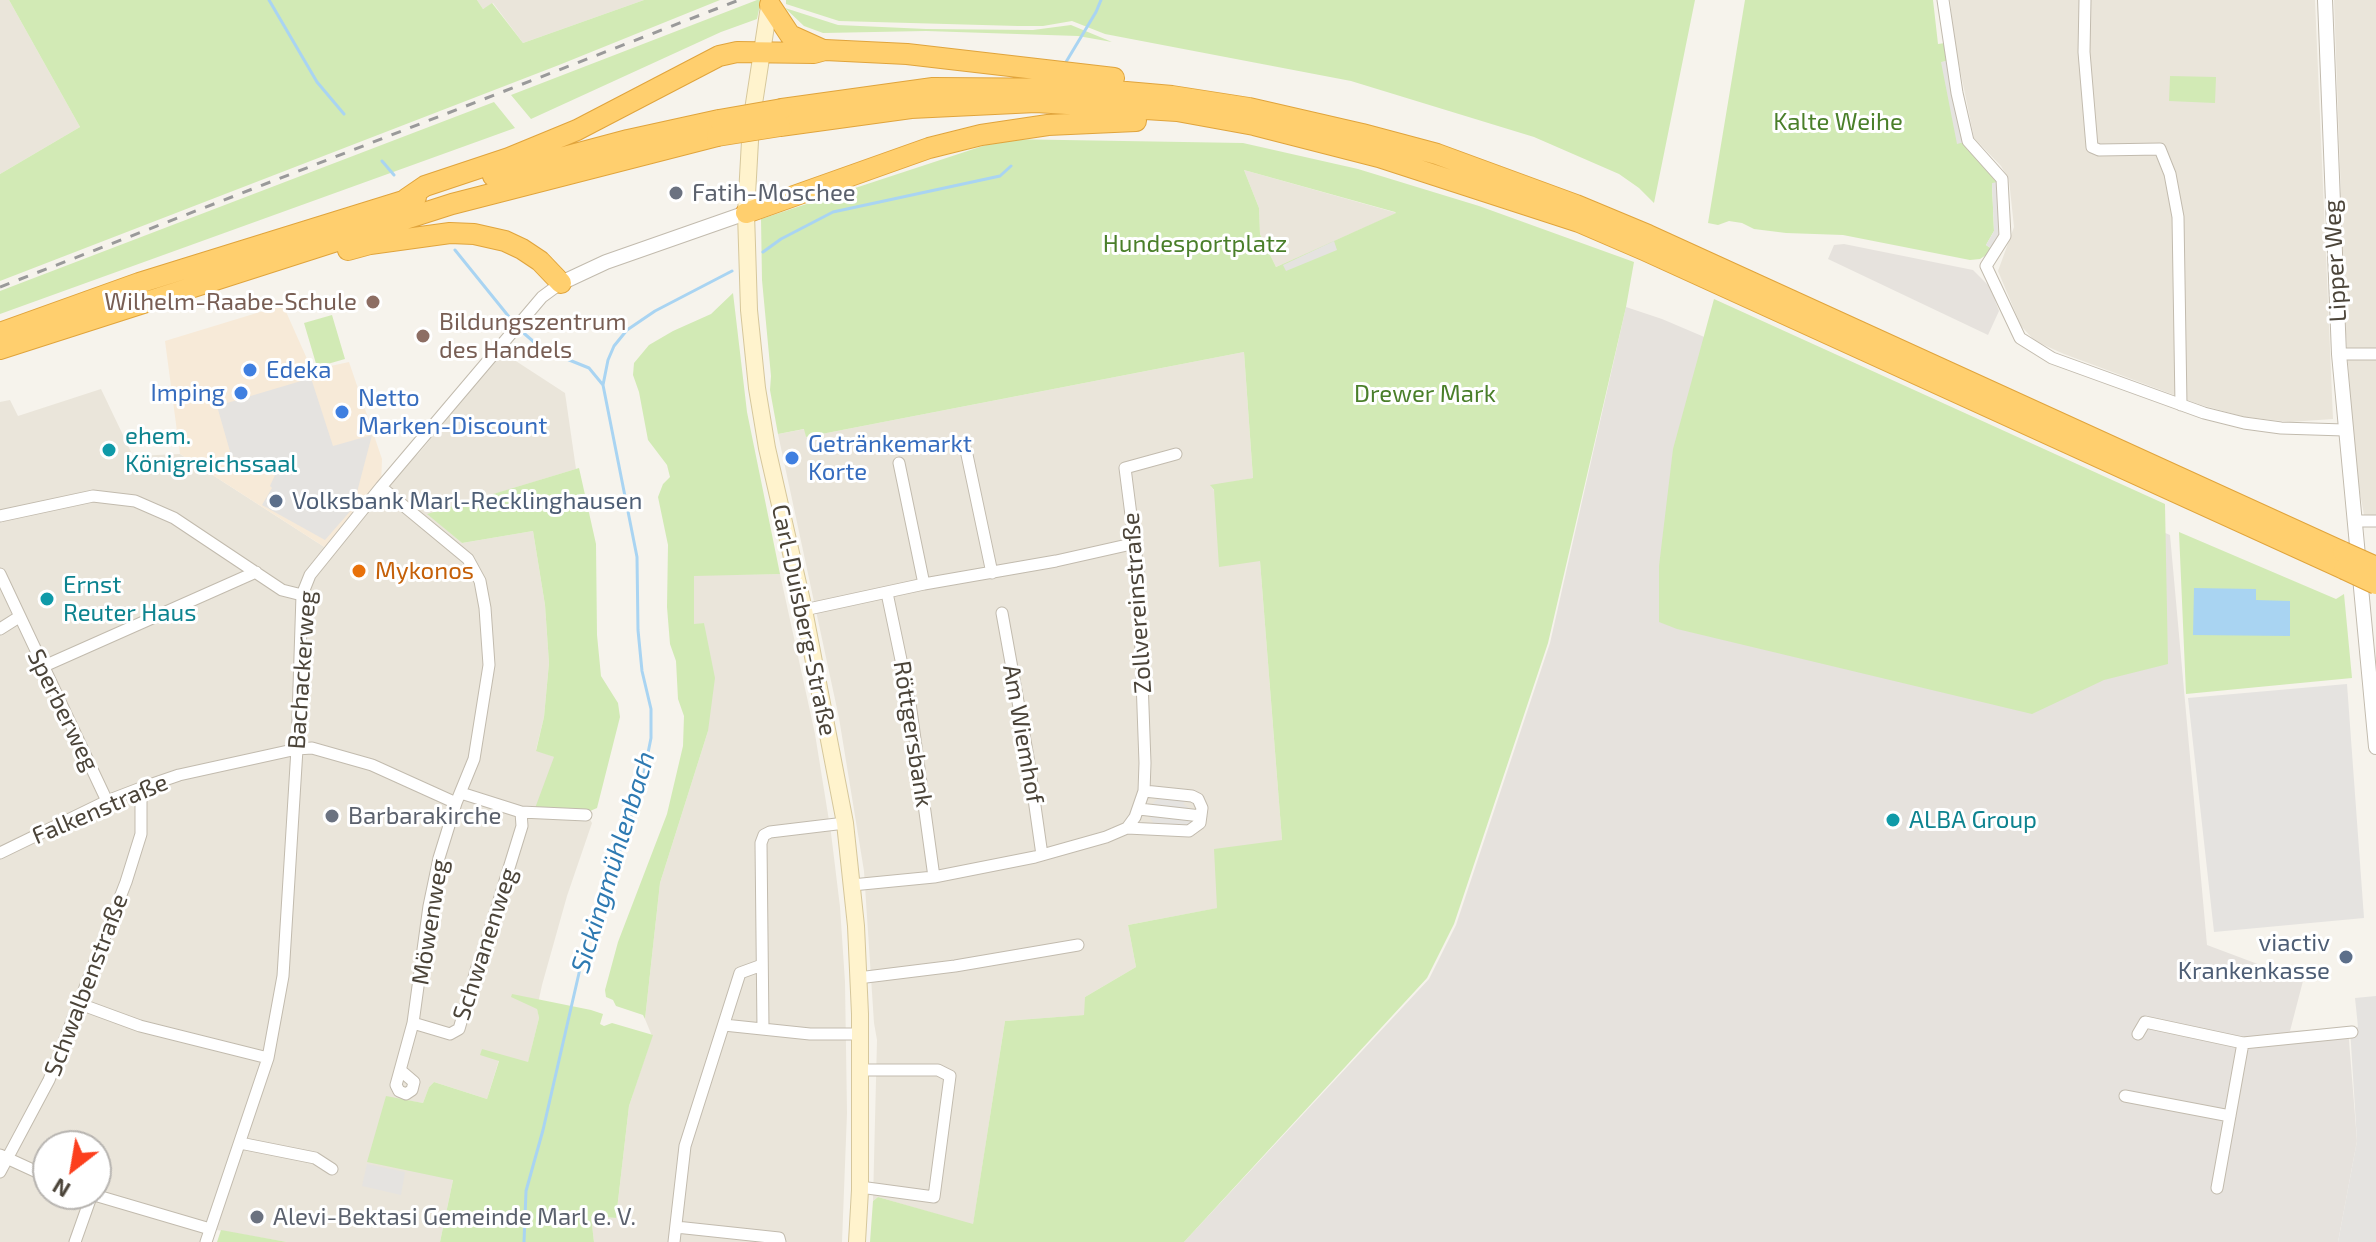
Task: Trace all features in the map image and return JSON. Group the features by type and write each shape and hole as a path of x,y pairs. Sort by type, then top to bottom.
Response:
{"highway":[{"path":"770,3 790,35 825,50"},
{"path":"406,199 425,186 509,158 577,130 719,56 737,52 814,53 825,50 907,54 1093,75 1219,94 1330,117 1362,134"},
{"path":"0,333 139,283 406,199 628,140 718,128 933,88 1092,89 1172,96 1249,108 1362,134 1437,154 1501,176 2375,575"},
{"path":"781,117 1036,102 1177,111 1254,125 1379,157 1646,242"},
{"path":"746,213 929,148 981,135 1111,120 1233,129 1254,125"},
{"path":"0,349 452,204 718,128"},
{"path":"132,306 157,304 370,244 450,233 474,234 513,245 540,261 561,283"}],"main road":[{"name":"Carl-Duisberg-Straße","path":"770,3 751,123 746,213 749,310 767,448 804,610 845,823 852,885 860,1034 857,1242"}],"street":[{"path":"1943,0 1957,93 1968,141 2002,179 2005,236 1986,266 2020,338 2052,358 2181,405 2244,423 2281,428 2344,430"},
{"path":"2085,0 2084,52 2092,147 2099,150 2160,149 2170,174 2178,217 2181,405"},
{"name":"Lipper Weg","path":"2325,0 2344,430 2376,747"},
{"name":"Bachackerweg","path":"206,1242 268,1058 283,976 297,749 302,595 310,575 542,297 561,283 606,262 746,213"},
{"path":"2339,354 2376,354"},
{"path":"966,450 992,573"},
{"name":"Zollvereinstraße","path":"1127,828 1139,809 1144,791 1145,750 1136,543 1125,468 1176,454"},
{"path":"899,463 924,584"},
{"name":"Möwenweg","path":"381,487 453,543 468,559 480,581 489,665 474,759 439,858 429,906 413,1023 400,1070"},
{"path":"0,516 93,496 135,501 174,518 282,590 302,595"},
{"path":"2354,521 2376,521"},
{"path":"804,610 1136,543"},
{"path":"42,667 256,572"},
{"name":"Sperberweg","path":"0,574 107,801"},
{"name":"Röttgersbank","path":"887,593 909,691 934,877"},
{"name":"Am Wiemhof","path":"1002,613 1042,855"},
{"path":"0,629 19,617"},
{"path":"297,749 312,748 372,765 458,798 521,812 586,815"},
{"name":"Falkenstraße","path":"0,853 107,801 141,788 179,775 297,749"},
{"name":"Schwalbenstraße","path":"0,1172 4,1157 49,1080 134,858 141,834 141,788"},
{"path":"852,885 934,877 1042,855 1127,828 1189,831 1200,823 1201,804 1192,796 1144,791"},
{"path":"1139,809 1201,816"},
{"name":"Schwanenweg","path":"413,1023 450,1034 459,1029 522,826 521,812"},
{"path":"763,1029 761,843 764,835 845,823"},
{"path":"858,978 955,966 1078,945"},
{"path":"674,1242 685,1146 740,973 762,965"},
{"path":"80,1004 140,1026 268,1058"},
{"path":"2138,1034 2145,1022 2243,1043 2352,1032"},
{"path":"724,1025 810,1034 860,1034"},
{"path":"2217,1188 2243,1043"},
{"path":"860,1187 934,1197 950,1076 938,1070 861,1070"},
{"path":"2125,1096 2230,1116"},
{"path":"240,1143 315,1158 332,1169"},
{"path":"4,1157 32,1170"},
{"path":"112,1200 210,1229"},
{"path":"75,1242 86,1210"},
{"path":"676,1227 779,1238 780,1242"}],"shaded area":[{"path":"0,0 9,0 80,127 0,174"},
{"path":"477,0 644,0 523,43 493,3 483,9"},
{"path":"1950,0 2315,0 2333,419 2290,422 2245,417 2201,405 2064,354 2035,341 2021,326 1998,271 2014,227 2009,180 2001,166 1974,138 1954,40"},
{"path":"2334,0 2376,0 2376,515 2364,515 2355,465 2346,334"},
{"path":"1948,61 1964,142 1957,144 1941,62"},
{"path":"1244,170 1397,213 1276,267 1260,234 1259,208"},
{"path":"1998,182 2001,233 1992,249 1986,245 1994,231 1992,183"},
{"path":"1334,241 1337,250 1286,271 1283,265"},
{"path":"1844,244 1973,270 1990,287 1999,311 1988,335 1828,259 1834,245"},
{"path":"283,305 312,370 349,362 382,459 381,487 329,550 180,454 165,341"},
{"path":"1626,307 1662,319 2170,535 2207,945 2303,981 2290,1031 2348,1028 2357,1141 2338,1242 1184,1242 1429,979 1456,925 1550,643"},
{"path":"502,352 565,393 576,469 428,514 462,543 533,531 545,605 549,663 544,717 536,750 554,757 592,823 542,985 537,1008 539,1018 528,1063 499,1060 487,1099 434,1082 423,1103 386,1097 453,1180 440,1242 287,1242 211,1229 206,1242 0,1242 0,402 10,400 18,416 101,389 133,456 180,454 329,550 381,487 419,453"},
{"path":"1244,352 1253,478 1211,486 1260,561 1282,840 1218,908 1128,925 1136,967 1085,997 1085,1015 1005,1021 973,1225 878,1197 873,1201 877,1040 864,871 839,718 778,434 805,429 806,437"},
{"path":"311,378 333,446 372,435 356,496 360,500 325,540 262,505 272,488 275,475 262,465 258,471 231,455 217,406"},
{"path":"780,574 815,734 840,907 845,982 847,1113 842,1242 594,1242 591,1216 616,1218 629,1106 652,1036 645,1019 660,883 708,731 704,623 694,625 694,575"},
{"path":"2347,684 2364,918 2214,932 2188,698"},
{"path":"1161,796 1187,800 1183,804 1191,809 1188,812 1149,807"},
{"path":"1147,813 1186,817 1192,823 1181,828 1156,827"},
{"path":"2376,996 2376,1242 2338,1242 2357,1141 2350,1028 2358,1027 2355,998"},
{"path":"367,1164 405,1172 401,1195 362,1186"}],"green space":[{"path":"9,0 477,0 483,9 492,3 523,43 644,0 720,0 0,281 0,174 80,127"},
{"path":"761,0 757,19 721,32 531,119 511,95"},
{"path":"786,0 1695,0 1654,203 1619,174 1534,137 1351,81 1105,34 1072,21 1018,26 839,21 786,4"},
{"name":"Kalte Weihe","path":"1745,0 1933,0 1938,44 1945,43 1948,61 1942,62 1958,143 1964,142 1998,182 1992,184 1994,231 1986,245 1992,249 1989,253 1980,259 1970,260 1843,235 1786,233 1754,229 1729,221 1718,225 1708,223"},
{"path":"785,8 838,25 1033,30 1071,25 1112,42 1078,36 926,31 823,33 804,26"},
{"path":"2170,76 2216,77 2215,103 2169,101"},
{"path":"494,102 515,128 0,314 0,291"},
{"name":"Drewer Mark","path":"1004,139 1243,143 1358,169 1479,206 1634,262 1548,643 1454,924 1427,978 1184,1242 870,1242 873,1201 878,1197 973,1224 1005,1021 1084,1015 1085,997 1136,967 1128,925 1217,908 1214,849 1282,840 1260,561 1219,567 1214,490 1210,485 1253,478 1244,352 806,437 804,429 778,434 770,390 761,219","holes":["1244,170 1395,212 1276,267 1260,234 1259,208"]},
{"path":"733,293 747,412 780,574 694,576 694,624 704,623 715,678 708,731 660,883 645,1019 643,1015 616,1006 613,1000 606,997 605,990 618,942 667,814 683,746 684,716 678,699 676,661 670,644 668,545 658,497 663,484 670,477 667,465 648,440 633,375 634,363 649,345 711,314"},
{"path":"1714,299 2165,504 2168,664 2104,680 2032,714 1677,629 1659,622 1659,566 1673,449"},
{"path":"332,315 345,359 317,367 304,323"},
{"path":"579,468 596,544 597,635 601,676 618,703 620,717 597,808 588,812 534,811 554,757 536,751 544,717 549,663 545,605 533,531 462,543 427,514"},
{"path":"2179,532 2336,599 2344,594 2352,678 2186,694"},
{"path":"512,994 591,1010 603,1014 600,1024 604,1026 612,1023 653,1035 629,1106 616,1218 591,1216 594,1242 440,1242 453,1180 367,1162 386,1096 423,1103 434,1082 487,1099 499,1061 480,1055 482,1049 528,1062 539,1018 537,1009 511,997"},
{"path":"221,1230 287,1242 217,1242"}],"water":[{"path":"2194,588 2256,589 2256,600 2290,601 2290,636 2193,635"}],"waterway":[{"path":"269,0 317,82 344,114"},
{"path":"1066,62 1101,0"},
{"path":"382,161 394,175"},
{"path":"763,252 833,212 1000,176 1011,166"},
{"path":"455,250 514,323"},
{"name":"Sickingmühlenbach","path":"524,1242 526,1191 585,947 615,868 642,783 651,738 651,709 642,671 638,630 637,557 603,385 608,360 614,346 627,330 655,311 732,271"},
{"path":"519,329 542,349 589,368 603,385"}],"railway":[{"path":"0,287 739,0"}],"place":[{"name":"Fatih-Moschee","path":"676,193"},
{"name":"Wilhelm-Raabe-Schule","path":"373,302"},
{"name":"Bildungszentrum des Handels","path":"423,336"},
{"name":"Edeka","path":"250,370"},
{"name":"Imping","path":"241,393"},
{"name":"Netto Marken-Discount","path":"342,412"},
{"name":"ehem. Königreichssaal","path":"109,450"},
{"name":"Getränkemarkt Korte","path":"792,458"},
{"name":"Volksbank Marl-Recklinghausen","path":"276,501"},
{"name":"Mykonos","path":"359,571"},
{"name":"Ernst Reuter Haus","path":"47,599"},
{"name":"Barbarakirche","path":"332,816"},
{"name":"ALBA Group","path":"1893,820"},
{"name":"viactiv Krankenkasse","path":"2346,957"},
{"name":"Alevi-Bektasi Gemeinde Marl e. V.","path":"257,1217"}],"park label":[{"name":"Hundesportplatz","path":"1195,244"}]}
